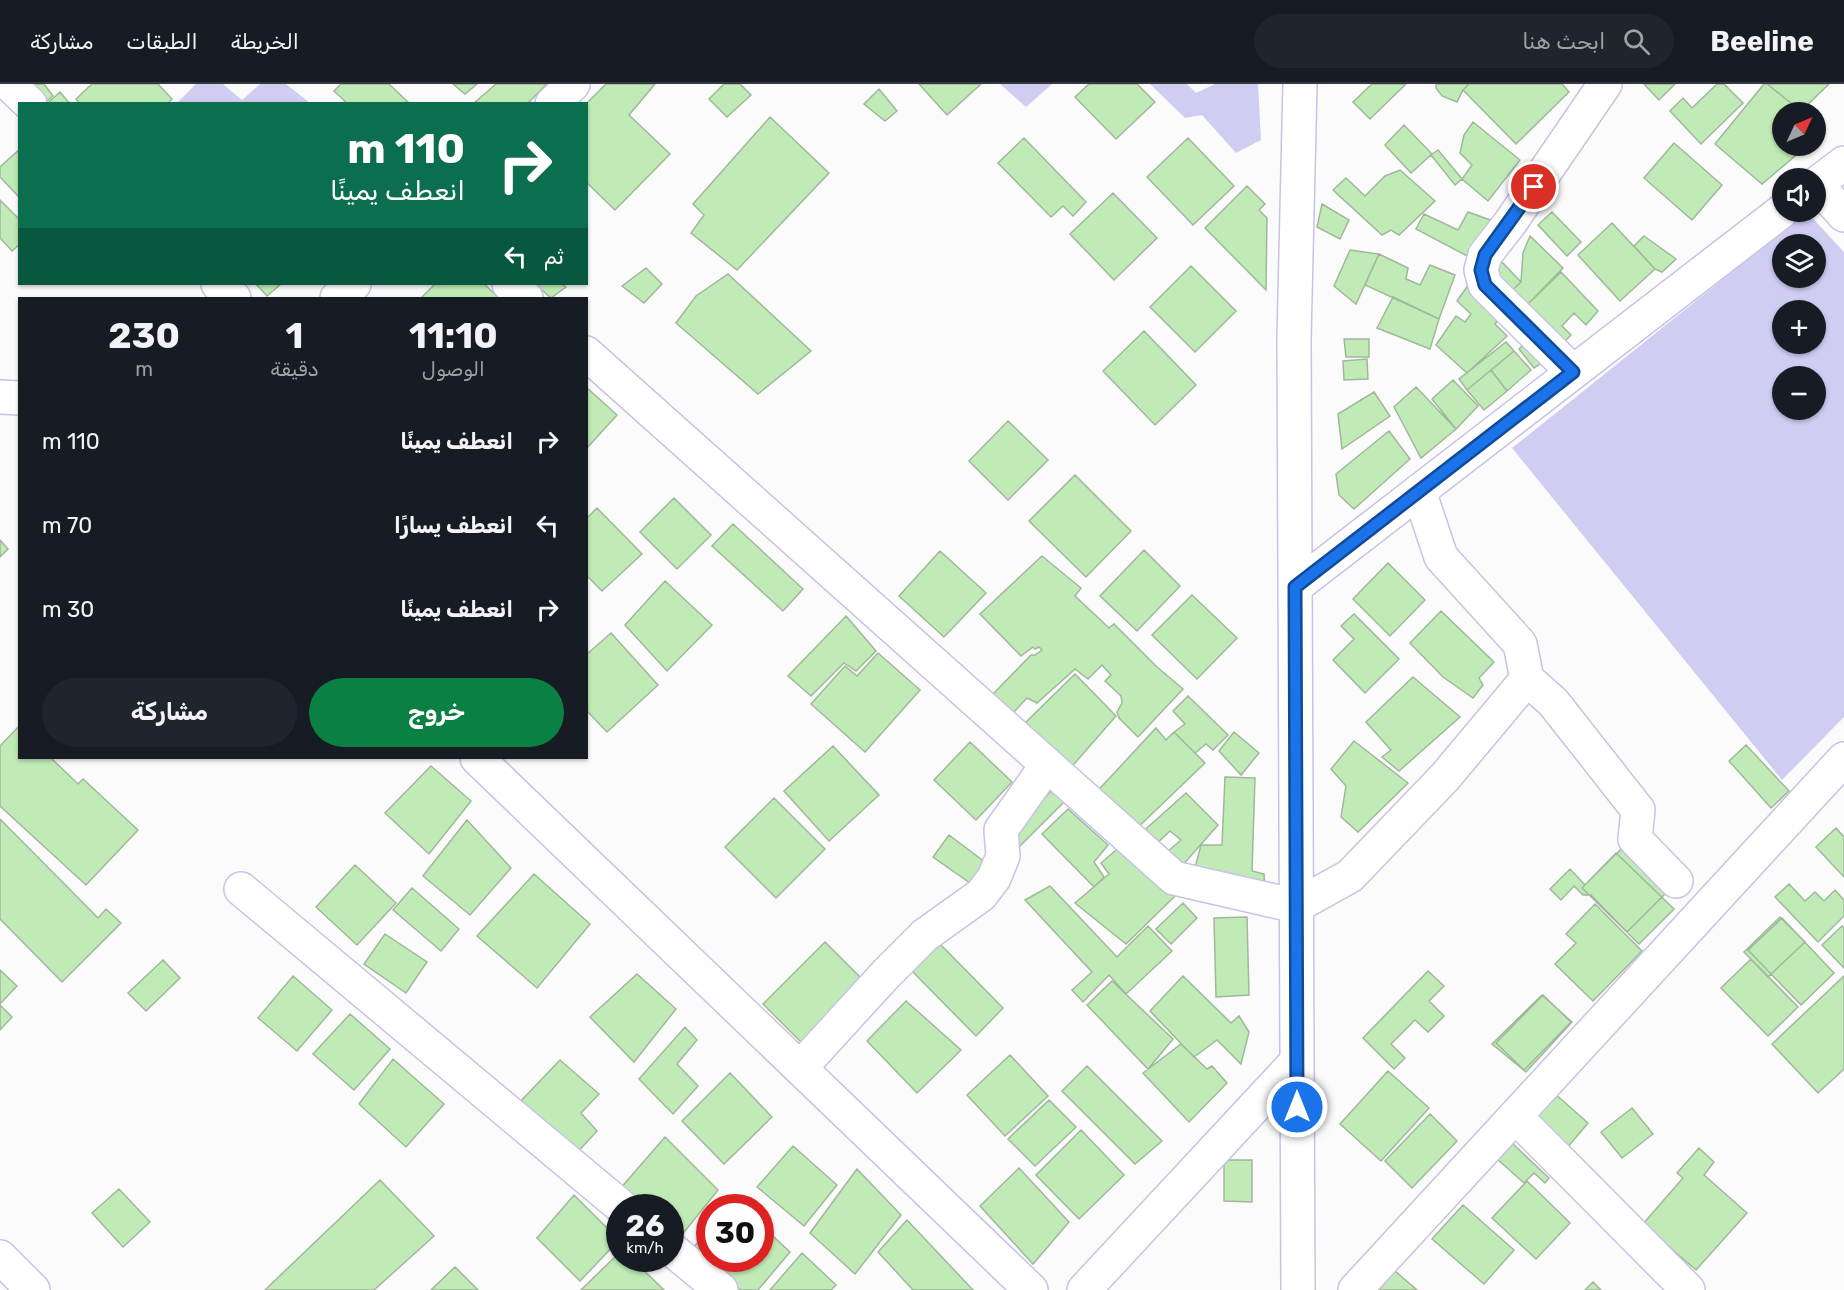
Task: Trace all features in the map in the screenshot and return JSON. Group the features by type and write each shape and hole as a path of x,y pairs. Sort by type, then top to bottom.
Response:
{"street":[{"path":"9,84 28,102"},
{"path":"1298,1290 1294,339 1300,84"},
{"path":"1573,372 1485,285 1481,270 1485,255 1510,223 1605,84"},
{"path":"1826,177 1844,163"},
{"path":"1826,196 1844,215"},
{"path":"1295,587 1772,219"},
{"path":"219,285 233,297"},
{"path":"338,297 353,285"},
{"path":"510,285 525,297"},
{"path":"588,355 1174,878 1296,906 1350,876 1444,777 1527,679"},
{"path":"0,397 18,398"},
{"path":"1419,491 1441,557 1520,644 1527,679 1553,702 1638,810 1635,839 1676,881"},
{"path":"478,759 1031,1290"},
{"path":"800,1068 925,935 981,896 994,878 1003,855 1001,830 1047,765"},
{"path":"1355,1290 1838,771"},
{"path":"241,888 606,1194"},
{"path":"1084,1290 1297,1061"},
{"path":"1515,1116 1688,1290"},
{"path":"0,1257 33,1290"},
{"path":"684,1260 721,1290"}],"shaded area":[{"path":"196,84 223,84 242,100 260,84 286,84 309,102 178,102"},
{"path":"1000,84 1052,84 1026,107"},
{"path":"1150,84 1187,84 1196,93 1215,84 1258,84 1261,140 1236,153 1202,115 1185,118"},
{"path":"1794,222 1816,222 1844,252 1844,717 1782,780 1512,448 1772,240 1772,288 1826,288 1826,234 1780,234"}],"building":[{"path":"33,84 44,84 53,96 47,101"},
{"path":"92,84 158,84 172,99 169,102 78,102 76,99"},
{"path":"341,84 389,84 408,102 346,102 334,91"},
{"path":"453,84 477,84 465,94"},
{"path":"496,84 547,84 529,102 475,102"},
{"path":"606,84 655,84 629,115 670,154 615,210 588,184 588,102"},
{"path":"724,84 740,84 751,95 727,117 709,99"},
{"path":"919,84 981,84 947,115"},
{"path":"1089,84 1137,84 1155,102 1116,139 1075,97"},
{"path":"1372,84 1406,84 1370,119 1353,102"},
{"path":"1436,84 1469,84 1457,102 1442,96"},
{"path":"1469,84 1562,84 1569,92 1516,144 1463,90"},
{"path":"1644,84 1675,84 1659,100"},
{"path":"1717,84 1724,84 1743,103 1701,144 1670,111 1683,98 1692,108"},
{"path":"1764,84 1790,102 1772,102 1772,156 1795,156 1781,168 1772,168 1772,176 1762,184 1715,144"},
{"path":"1767,84 1829,84 1810,102 1790,102"},
{"path":"879,89 897,111 885,121 864,104"},
{"path":"60,92 68,102 49,102"},
{"path":"770,117 829,173 737,270 691,233 704,215 693,204"},
{"path":"1473,122 1520,160 1488,201 1462,179 1472,165 1460,153 1464,135"},
{"path":"1404,125 1431,153 1411,173 1385,145"},
{"path":"1024,138 1086,202 1073,216 1063,206 1051,217 998,163"},
{"path":"1188,138 1234,186 1193,225 1147,177"},
{"path":"1674,143 1722,185 1692,220 1644,178"},
{"path":"1438,150 1462,179 1455,185 1431,155"},
{"path":"18,151 18,196 0,177 0,167"},
{"path":"1400,170 1435,201 1399,235 1391,230 1382,235 1333,190 1346,178 1365,196 1385,176"},
{"path":"1247,186 1265,204 1259,210 1267,218 1266,290 1205,228"},
{"path":"1113,193 1157,238 1114,280 1070,234"},
{"path":"0,200 18,218 18,246 12,251 0,238"},
{"path":"1322,204 1349,220 1340,239 1317,227"},
{"path":"1468,212 1493,221 1469,257 1416,229 1424,214 1458,230"},
{"path":"1552,212 1581,242 1567,256 1538,225"},
{"path":"1612,223 1655,269 1620,301 1578,255"},
{"path":"1530,236 1563,268 1528,304 1519,308 1507,295 1521,282 1523,253"},
{"path":"1644,236 1676,259 1662,272 1655,269 1634,246"},
{"path":"1350,250 1379,254 1356,304 1334,286"},
{"path":"1379,254 1408,268 1406,279 1420,285 1430,265 1455,275 1439,319 1365,285"},
{"path":"1501,261 1521,282 1507,295 1490,281"},
{"path":"1191,266 1236,311 1195,352 1150,307"},
{"path":"646,268 662,284 644,303 622,286"},
{"path":"1561,272 1598,311 1586,325 1574,313 1562,326 1571,335 1561,345 1548,333 1552,328 1528,304"},
{"path":"728,274 811,351 758,394 676,323 696,296"},
{"path":"1469,284 1502,315 1495,324 1507,336 1467,373 1436,345 1456,316 1465,322 1471,314 1457,301"},
{"path":"257,285 280,285 267,296"},
{"path":"434,285 485,285 498,297 422,297"},
{"path":"536,285 563,285 566,287 552,297"},
{"path":"1393,297 1439,319 1430,349 1377,328"},
{"path":"1144,331 1196,385 1155,425 1103,371"},
{"path":"1344,339 1369,339 1369,357 1346,357"},
{"path":"1506,342 1514,351 1467,390 1459,379"},
{"path":"1526,342 1543,362 1534,368 1519,349"},
{"path":"1514,351 1531,370 1507,391 1491,370"},
{"path":"1367,359 1368,379 1344,380 1343,361"},
{"path":"1491,370 1507,391 1484,410 1467,390"},
{"path":"1453,380 1478,406 1456,429 1432,399"},
{"path":"1416,387 1456,429 1421,458 1394,407"},
{"path":"588,389 617,415 588,447"},
{"path":"1374,392 1390,416 1342,449 1338,414"},
{"path":"1008,421 1048,460 1008,500 969,461"},
{"path":"1389,431 1410,459 1354,509 1339,495 1336,474"},
{"path":"1075,475 1131,531 1086,577 1029,521"},
{"path":"674,498 711,535 677,569 640,532"},
{"path":"597,508 642,554 602,591 588,577 588,517"},
{"path":"733,524 803,589 783,611 712,546"},
{"path":"0,540 8,549 0,557"},
{"path":"1144,550 1180,586 1137,631 1100,596"},
{"path":"940,551 986,593 944,637 899,596"},
{"path":"1042,556 1081,588 1075,596 1109,628 1114,624 1157,667 1183,689 1138,737 1119,718 1117,712 1122,703 1121,696 1105,681 1111,675 1102,665 1088,679 1075,669 1037,703 1027,698 1012,714 993,694 1031,655 1042,650 1039,647 1035,649 1033,647 1021,656 980,614"},
{"path":"1388,563 1425,600 1390,636 1353,599"},
{"path":"665,581 712,625 667,671 625,625"},
{"path":"1192,595 1237,638 1197,679 1152,635"},
{"path":"1441,611 1494,662 1479,678 1483,685 1473,698 1443,677 1410,643"},
{"path":"1354,614 1399,659 1365,693 1333,660 1354,639 1341,626"},
{"path":"846,616 876,651 856,671 844,663 811,696 788,676"},
{"path":"611,633 658,685 607,732 588,712 588,653"},
{"path":"878,653 920,690 865,752 811,704 845,666 857,676"},
{"path":"1075,674 1116,716 1068,771 1022,726"},
{"path":"1413,677 1460,717 1399,771 1382,757 1391,750 1366,722"},
{"path":"1188,696 1228,735 1213,750 1206,744 1195,753 1174,732 1185,724 1173,711"},
{"path":"18,727 18,759 52,759 78,784 83,779 138,830 86,885 0,806 0,746"},
{"path":"1156,728 1166,740 1174,732 1205,763 1135,830 1092,797"},
{"path":"1234,732 1259,753 1241,775 1219,751"},
{"path":"1354,741 1408,783 1358,832 1341,817 1346,786 1331,769"},
{"path":"970,742 1012,782 976,820 934,780"},
{"path":"1746,745 1789,791 1771,808 1729,761"},
{"path":"833,746 879,795 829,841 784,791"},
{"path":"431,766 471,801 429,854 385,813"},
{"path":"1225,777 1255,778 1252,871 1264,874 1265,891 1185,881 1196,864 1201,845 1222,845"},
{"path":"1052,790 1064,802 1016,850 1005,840"},
{"path":"1186,793 1218,825 1181,867 1166,853 1181,840 1170,831 1152,848 1138,836"},
{"path":"774,798 825,849 776,898 725,847"},
{"path":"1068,809 1108,845 1094,862 1104,877 1094,887 1042,834"},
{"path":"0,819 98,918 106,909 121,923 62,982 0,919"},
{"path":"467,820 511,868 470,915 423,876"},
{"path":"1836,828 1844,837 1844,877 1816,847"},
{"path":"949,835 986,863 970,883 933,857"},
{"path":"1123,844 1175,896 1126,944 1075,903 1109,874 1101,863"},
{"path":"1621,849 1665,894 1627,932 1591,895 1583,895 1574,886 1561,900 1550,889 1570,869 1585,885"},
{"path":"1616,853 1674,909 1639,944 1582,888"},
{"path":"355,865 396,903 357,945 316,907"},
{"path":"534,874 590,924 537,988 477,936"},
{"path":"1789,884 1805,901 1815,892 1824,901 1835,890 1844,900 1844,916 1818,942 1775,897"},
{"path":"1050,886 1117,957 1148,926 1172,951 1126,994 1109,975 1083,1002 1072,990 1092,972 1025,900"},
{"path":"412,888 459,929 441,951 393,910"},
{"path":"1183,903 1197,918 1171,944 1156,929"},
{"path":"1595,904 1642,951 1593,1001 1555,964 1576,943 1566,934"},
{"path":"1247,917 1249,995 1216,997 1214,918"},
{"path":"1780,917 1805,942 1768,977 1744,952"},
{"path":"1782,918 1834,973 1801,1005 1748,950"},
{"path":"1842,926 1844,928 1844,968 1822,945"},
{"path":"385,934 427,962 406,993 364,964"},
{"path":"825,942 864,981 802,1043 763,1004"},
{"path":"940,944 1003,1008 976,1036 912,971"},
{"path":"1751,959 1798,1007 1768,1036 1721,988"},
{"path":"163,960 180,978 146,1011 128,993"},
{"path":"0,970 17,986 0,1004"},
{"path":"1428,971 1444,986 1429,1001 1444,1016 1428,1032 1415,1020 1391,1044 1405,1058 1394,1069 1363,1038"},
{"path":"637,974 676,1009 634,1062 590,1017"},
{"path":"293,976 332,1010 297,1051 258,1018"},
{"path":"1183,976 1231,1023 1239,1016 1249,1032 1241,1064 1217,1040 1194,1057 1150,1011"},
{"path":"1844,976 1844,1069 1818,1093 1772,1044"},
{"path":"1112,981 1173,1039 1148,1069 1087,1005"},
{"path":"1542,995 1572,1022 1526,1072 1492,1044"},
{"path":"1543,995 1571,1022 1524,1070 1496,1043"},
{"path":"906,1001 961,1050 917,1093 867,1041"},
{"path":"0,1005 12,1017 0,1030"},
{"path":"350,1014 390,1049 354,1090 313,1054"},
{"path":"685,1027 697,1040 677,1064 698,1086 673,1114 639,1079"},
{"path":"1181,1044 1207,1069 1212,1066 1227,1083 1189,1122 1143,1073"},
{"path":"1010,1055 1048,1096 1005,1136 967,1095"},
{"path":"393,1059 444,1104 406,1147 359,1104"},
{"path":"560,1060 599,1094 581,1113 597,1131 575,1155 518,1104"},
{"path":"1087,1066 1162,1141 1135,1164 1062,1091"},
{"path":"1388,1071 1429,1108 1381,1161 1340,1124"},
{"path":"730,1073 772,1117 724,1164 682,1121"},
{"path":"1553,1092 1588,1123 1562,1154 1527,1124"},
{"path":"1049,1100 1076,1127 1035,1166 1008,1139"},
{"path":"1632,1108 1653,1134 1622,1158 1601,1132"},
{"path":"1430,1114 1457,1141 1412,1188 1385,1161"},
{"path":"1081,1130 1124,1175 1079,1219 1036,1175"},
{"path":"665,1137 718,1190 715,1194 696,1194 696,1217 684,1232 684,1194 623,1194 619,1190"},
{"path":"1512,1143 1549,1178 1545,1183 1534,1173 1524,1183 1497,1159"},
{"path":"793,1146 837,1185 804,1226 774,1201 774,1194 765,1194 757,1187"},
{"path":"1699,1148 1714,1162 1704,1175 1747,1213 1696,1270 1643,1224 1683,1178 1677,1173"},
{"path":"1224,1160 1252,1160 1252,1202 1224,1201"},
{"path":"1019,1168 1069,1222 1033,1264 980,1206"},
{"path":"857,1169 901,1215 855,1274 810,1233"},
{"path":"380,1180 434,1236 374,1290 265,1290"},
{"path":"1527,1181 1570,1223 1536,1259 1492,1218"},
{"path":"119,1189 150,1222 123,1247 92,1213"},
{"path":"574,1195 606,1227 606,1254 580,1281 537,1238"},
{"path":"1463,1205 1514,1250 1484,1284 1432,1239"},
{"path":"907,1220 973,1290 913,1290 878,1252"},
{"path":"774,1237 790,1252 774,1271"},
{"path":"802,1253 836,1285 831,1290 770,1290"},
{"path":"606,1266 606,1272 645,1272 664,1290 581,1290"},
{"path":"455,1267 478,1290 431,1290"},
{"path":"1395,1271 1417,1290 1379,1290"},
{"path":"719,1272 773,1272 758,1290 741,1290"},
{"path":"1593,1282 1601,1290 1585,1290"}],"route":[{"path":"1297,1107 1295,587 1573,372 1485,285 1481,270 1485,255 1534,187"}]}
